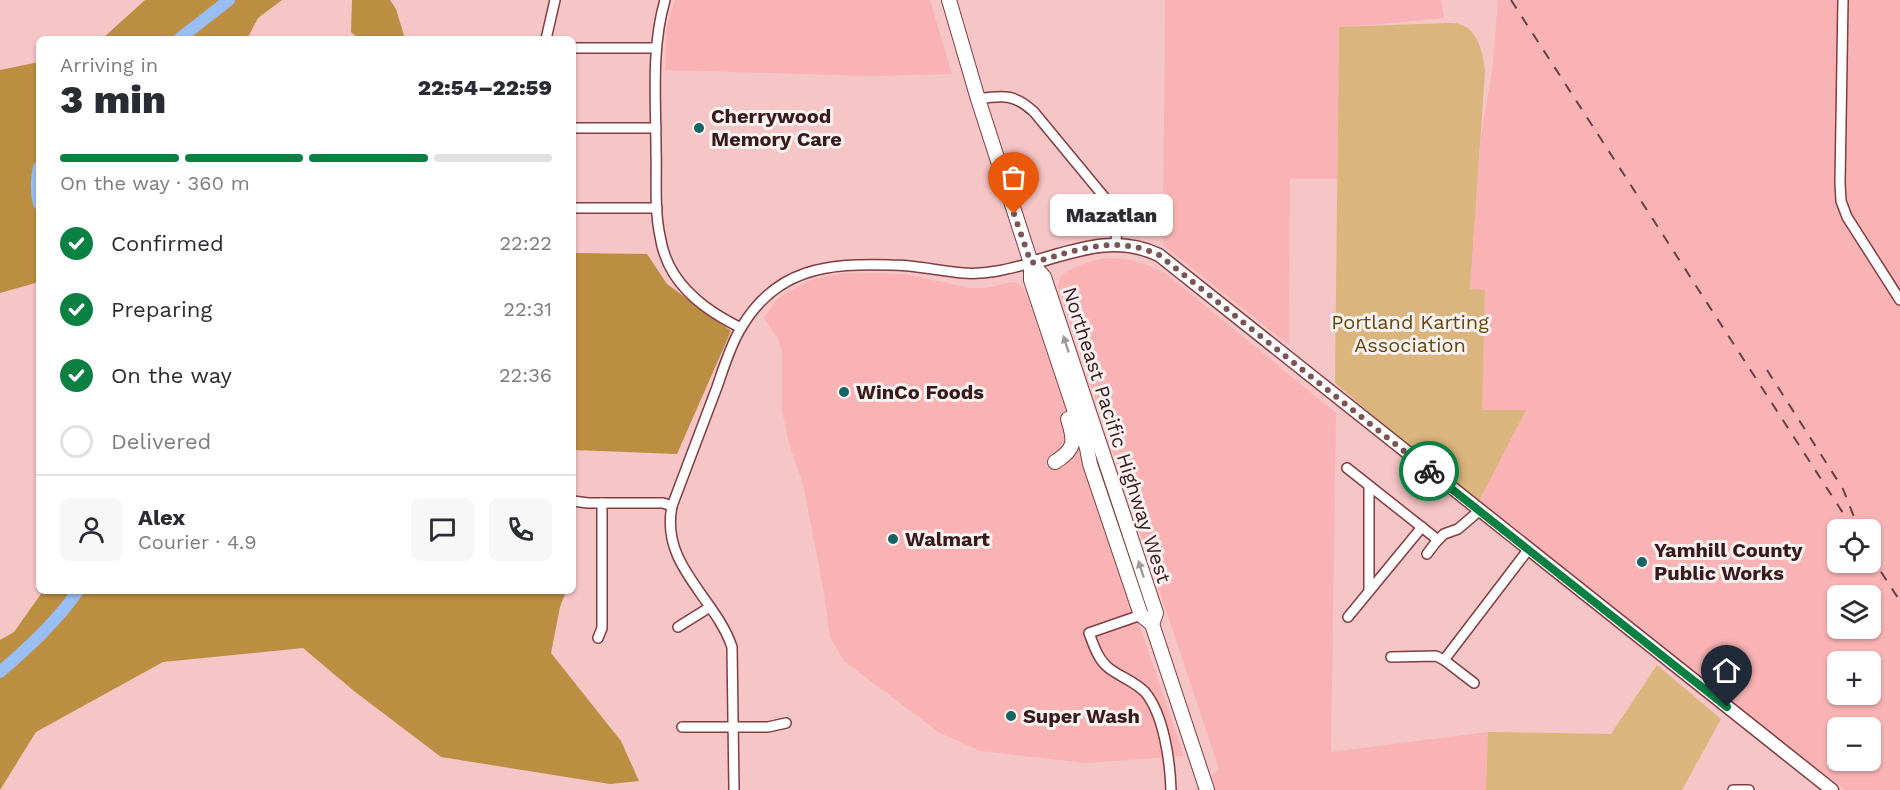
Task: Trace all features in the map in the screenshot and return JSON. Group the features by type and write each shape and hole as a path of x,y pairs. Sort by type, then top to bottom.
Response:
{"highway":[{"name":"Northeast Pacific Highway West","path":"949,0 1031,263 1031,280 1087,448 1090,464 1207,790"},
{"name":"Northeast Pacific Highway West","path":"1031,263 1044,277 1156,613 1146,620"},
{"path":"1055,462 1067,455 1074,441 1058,389 1056,356"},
{"path":"1062,372 1072,384 1092,443 1098,452 1103,454"},
{"path":"1090,464 1102,472 1110,499 1123,514"}],"main road":[{"path":"1031,263 1081,249 1116,244 1145,249 1159,255 1832,790"}],"street":[{"path":"547,36 555,0"},
{"path":"664,0 658,21 656,48 657,208 664,253 674,275 692,296 712,312 741,328"},
{"path":"1843,0 1841,201 1847,217 1900,300"},
{"path":"576,48 656,48"},
{"path":"978,99 993,96 1013,97 1034,112 1115,210 1116,244"},
{"path":"576,129 656,128"},
{"path":"576,208 657,208"},
{"path":"734,790 732,647 725,630 674,552 669,518 741,328 760,302 771,292 795,277 810,271 836,266 902,265 962,273 981,273 1031,263"},
{"path":"1347,468 1438,540"},
{"path":"1369,486 1369,591"},
{"path":"576,501 602,504 663,503 672,506"},
{"path":"598,638 602,628 602,504"},
{"path":"1427,554 1444,534 1458,529 1479,511"},
{"path":"1348,617 1422,527"},
{"path":"1444,660 1528,550"},
{"path":"678,627 710,607"},
{"path":"1146,620 1089,633 1104,663 1136,684 1152,703 1166,750 1171,790"},
{"path":"1391,657 1436,657 1444,660 1474,683"},
{"path":"682,727 768,727 786,723"},
{"path":"1733,790 1749,790"}],"shaded area":[{"path":"145,0 282,0 258,18 249,36 105,36"},
{"path":"352,0 390,0 396,9 404,36 356,36 351,32"},
{"path":"675,0 930,0 952,74 871,76 665,70 667,27"},
{"path":"1165,0 1441,0 1444,18 1339,28 1337,179 1290,179 1289,345 1163,245"},
{"path":"1498,0 1900,0 1900,790 1845,790 1477,505 1525,410 1482,410 1485,291 1470,289 1481,136 1493,64"},
{"path":"36,63 36,283 0,293 0,70"},
{"path":"576,253 647,254 667,284 731,331 677,454 576,450"},
{"path":"1107,258 1126,259 1165,273 1336,413 1331,752 1488,732 1486,790 1195,790 1219,769 1058,287 1063,274 1073,268"},
{"path":"843,273 904,274 970,288 986,288 1011,282 1017,283 1025,290 1184,756 1086,763 980,751 940,733 844,661 830,637 803,484 789,444 782,410 782,353 778,338 764,318 777,299 810,280"},
{"path":"41,594 565,594 551,653 621,741 639,781 610,784 441,757 354,691 303,648 163,662 36,732 0,790 0,640 14,632"}],"green space":[{"name":"Portland Karting Association","path":"1460,24 1473,33 1482,52 1485,72 1470,289 1485,290 1482,410 1526,410 1477,505 1335,383 1339,27"},
{"path":"1657,665 1721,719 1682,790 1486,790 1488,732 1611,734"}],"waterway":[{"path":"183,36 229,0"},
{"path":"0,672 42,634 76,594"}],"railway":[{"path":"1511,0 1847,519"},
{"path":"1767,370 1843,489 1855,519"},
{"path":"1881,572 1900,601"}],"way so far":[{"path":"1014,214 1031,263 1081,249 1116,244 1145,249 1159,255 1429,471"}],"place":[{"name":"Cherrywood Memory Care","path":"699,128"},
{"name":"Mazatlan","path":"1014,214"},
{"name":"WinCo Foods","path":"844,392"},
{"name":"Walmart","path":"893,539"},
{"name":"Yamhill County Public Works","path":"1642,562"},
{"name":"Super Wash","path":"1011,716"}],"route":[{"path":"1429,471 1727,707"}]}
